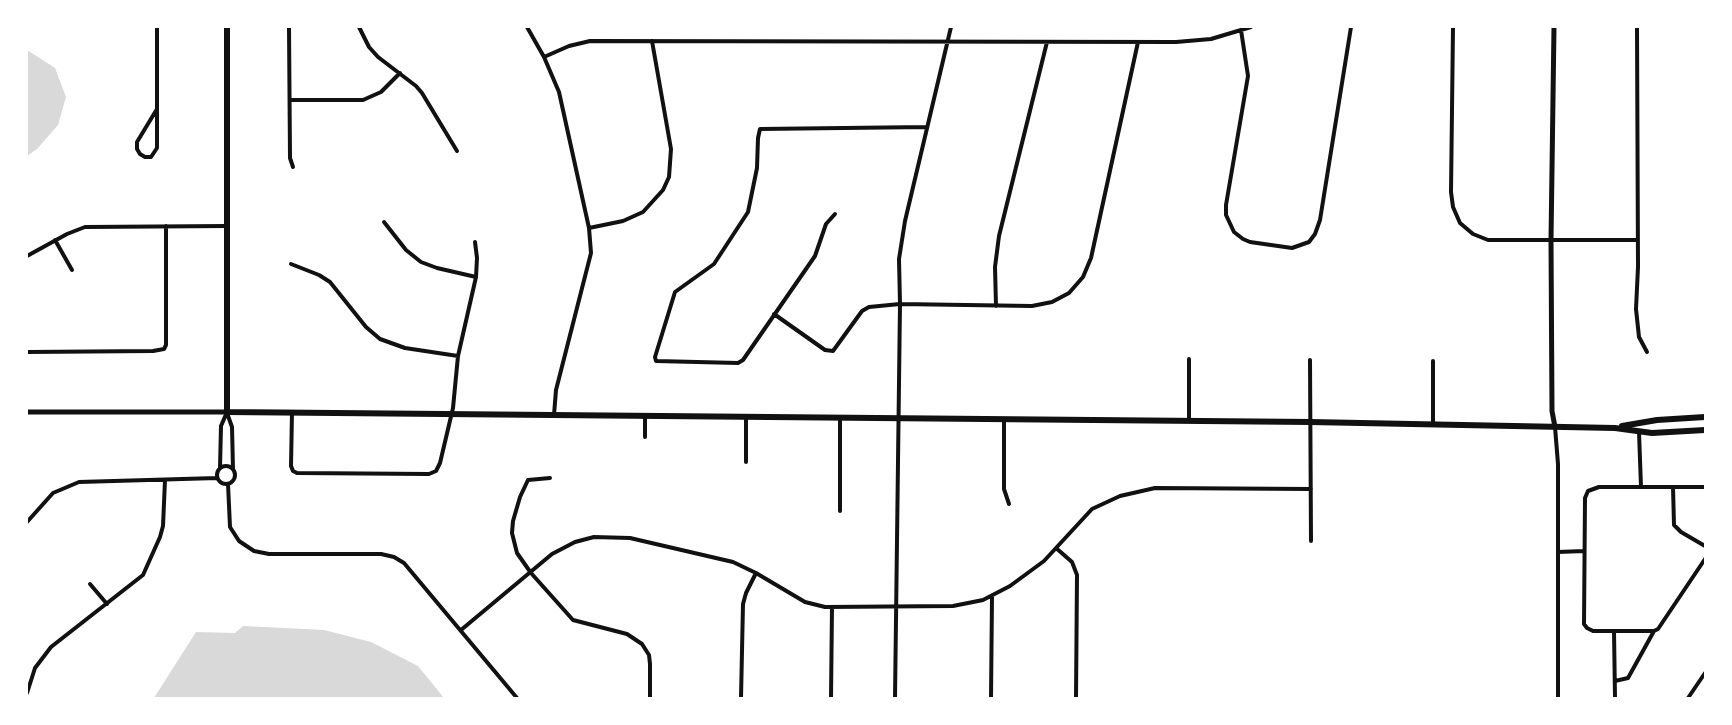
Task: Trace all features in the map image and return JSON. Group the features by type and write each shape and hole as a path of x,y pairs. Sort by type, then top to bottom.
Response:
{"main road":[{"path":"226,27 227,412 1310,422 1615,428 1652,433 1705,430"},
{"path":"1615,428 1657,420 1705,417"}],"street":[{"path":"157,27 157,109 157,148 151,157 145,157 137,149 137,142 157,109"},
{"path":"289,27 292,168"},
{"path":"359,27 369,47 378,57 422,93 457,152"},
{"path":"527,27 544,57 559,92 589,228 591,253 556,390 554,416"},
{"path":"895,698 899,259 905,221 951,27"},
{"path":"544,57 569,46 590,41 1193,42 1251,27"},
{"path":"1241,30 1248,76 1226,205 1228,222 1238,236 1250,242 1292,248 1309,242 1320,220 1351,27"},
{"path":"1453,27 1451,192 1456,215 1466,229 1488,240 1638,240"},
{"path":"1554,27 1551,240 1552,411 1558,464 1558,698"},
{"path":"1637,27 1636,309 1639,337 1647,352"},
{"path":"589,228 623,221 643,212 663,190 669,177 671,149 652,41"},
{"path":"996,306 995,267 999,236 1047,42"},
{"path":"774,314 825,350 833,351 866,308 900,304 1032,306 1052,302 1069,293 1083,277 1094,246 1138,42"},
{"path":"290,100 363,100 381,92 400,73"},
{"path":"835,214 826,224 814,256 741,362 660,362 655,359 675,292 714,264 748,212 757,168 758,130 765,127 927,128"},
{"path":"384,222 406,250 421,262 476,277"},
{"path":"27,256 75,230 95,226 227,226"},
{"path":"27,352 164,349 166,345 166,226"},
{"path":"55,240 72,270"},
{"path":"292,412 291,466 293,471 301,473 432,473 440,463 452,414 458,356 476,277 475,242"},
{"path":"291,264 330,282 366,327 380,339 405,348 458,356"},
{"path":"1189,359 1189,421"},
{"path":"1310,360 1311,541"},
{"path":"1433,361 1433,425"},
{"path":"27,412 227,412"},
{"path":"217,478 220,468 221,426 227,412"},
{"path":"27,522 53,493 69,485 90,481 217,478 223,484 228,484 235,478 232,427 227,412"},
{"path":"645,416 645,437"},
{"path":"746,417 746,462"},
{"path":"840,418 840,511"},
{"path":"1004,420 1004,489 1009,504"},
{"path":"1639,431 1641,487"},
{"path":"220,468 226,466 233,469"},
{"path":"550,478 528,480 520,497 513,521 514,544 517,553 531,573 573,620 627,634 640,641 649,655 650,698"},
{"path":"27,693 35,669 51,647 143,574 152,558 163,526 165,480"},
{"path":"228,484 230,527 246,547 254,551 269,554 394,556 409,568 517,698"},
{"path":"1654,631 1593,631 1584,624 1585,498 1588,491 1599,487 1705,487"},
{"path":"1673,487 1674,525 1705,546"},
{"path":"461,630 552,554 566,545 583,539 611,536 630,538 726,560 756,573 805,602 832,607 953,606 992,596 1027,575 1092,509 1108,500 1155,488 1311,489"},
{"path":"1056,548 1072,562 1077,575 1076,698"},
{"path":"1558,552 1584,551"},
{"path":"1615,681 1628,678 1654,631 1658,629 1705,559"},
{"path":"741,698 743,604 749,585 756,573"},
{"path":"90,584 106,604"},
{"path":"991,698 992,596"},
{"path":"831,698 832,607"},
{"path":"1614,631 1615,698"},
{"path":"1689,698 1705,673"}],"shaded area":[{"path":"27,50 55,68 66,97 58,125 37,149 27,156"},
{"path":"243,626 324,630 371,642 418,666 444,698 154,698 196,632 235,633"}]}
